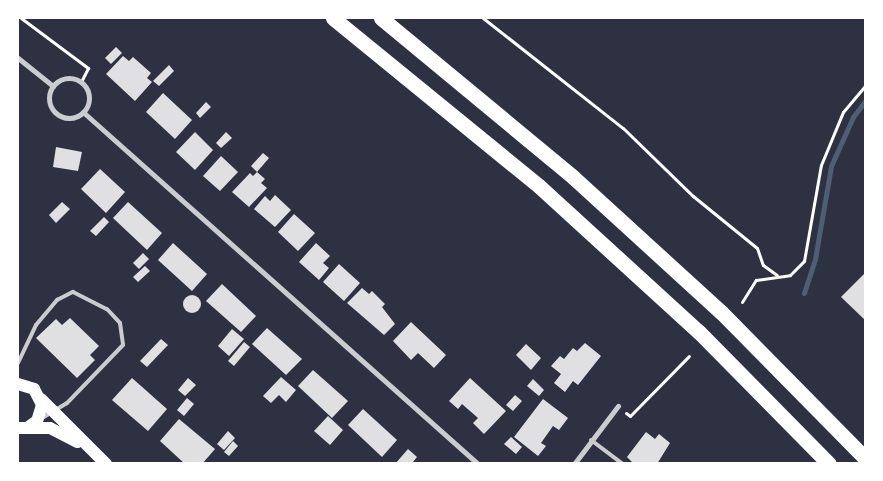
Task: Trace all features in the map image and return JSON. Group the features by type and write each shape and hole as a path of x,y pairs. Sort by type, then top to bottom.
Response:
{"highway":[{"path":"333,18 540,187 699,332 829,464"},
{"path":"381,18 573,176 720,312 866,459"}],"main road":[{"path":"20,383 34,389 41,399 102,460"},
{"path":"27,426 42,411 41,399"},
{"path":"27,426 50,428 73,439 102,460"}],"street":[{"path":"18,58 53,86"},
{"path":"66,78 81,82 89,96 83,112 69,117 56,112 49,100 53,86 66,78"},
{"path":"83,112 478,464"},
{"path":"574,464 590,440 618,406"}],"lane":[{"path":"18,363 36,325 57,300 73,292 107,309 120,323 123,346 55,412 27,426"},
{"path":"590,440 623,464"}],"path":[{"path":"21,18 88,68 81,82"},
{"path":"483,18 623,128 693,196 757,248 763,265 777,276"},
{"path":"742,302 756,280 790,275 804,262 821,165 843,112 866,85"},
{"path":"618,406 630,416 689,356"}],"building":[{"path":"116,47 122,53 111,64 105,58"},
{"path":"123,56 129,61 133,57 151,73 147,78 152,82 135,101 106,74"},
{"path":"169,65 174,71 159,86 153,81"},
{"path":"163,93 192,120 175,139 146,112"},
{"path":"206,102 211,107 200,118 196,113"},
{"path":"195,132 213,150 195,170 176,152"},
{"path":"226,132 232,138 221,148 216,143"},
{"path":"56,147 82,152 78,171 53,167"},
{"path":"263,153 269,158 257,172 251,166"},
{"path":"221,156 238,172 220,191 203,176"},
{"path":"100,169 125,192 106,213 81,189"},
{"path":"257,172 265,179 261,183 267,188 249,207 232,192 250,173 253,176"},
{"path":"275,195 291,210 275,227 254,209 265,196 270,201"},
{"path":"62,202 70,209 56,223 49,215"},
{"path":"128,202 162,233 147,250 113,218"},
{"path":"294,214 315,233 298,251 278,232"},
{"path":"104,217 109,222 96,236 90,231"},
{"path":"173,243 207,274 192,291 158,260"},
{"path":"316,243 330,256 323,263 329,268 319,280 299,262"},
{"path":"143,253 149,259 139,269 133,263"},
{"path":"339,264 360,283 344,301 323,282"},
{"path":"145,266 150,271 138,282 133,277"},
{"path":"866,272 866,321 841,297"},
{"path":"222,284 256,316 241,332 206,301"},
{"path":"362,288 369,294 372,291 385,304 382,307 395,324 384,335 347,303"},
{"path":"192,295 198,298 201,304 198,310 192,313 186,310 183,304 186,298"},
{"path":"70,318 99,346 90,355 95,360 77,378 36,338 56,319 62,325"},
{"path":"411,322 446,355 434,368 418,353 411,360 393,341"},
{"path":"267,328 302,359 286,375 252,344"},
{"path":"232,329 244,339 229,356 218,346"},
{"path":"161,339 168,345 147,367 140,361"},
{"path":"244,342 250,347 234,366 228,361"},
{"path":"585,343 601,356 578,385 573,381 565,392 554,383 561,374 551,366 560,356 564,359 573,348 577,351"},
{"path":"526,344 541,358 531,370 516,355"},
{"path":"313,370 348,401 332,418 298,386"},
{"path":"281,377 296,390 286,402 279,395 271,403 263,396"},
{"path":"132,378 167,409 148,431 112,400"},
{"path":"188,378 196,385 185,396 178,390"},
{"path":"470,378 506,411 484,434 473,423 478,418 462,404 458,409 449,401"},
{"path":"533,379 544,390 539,396 527,386"},
{"path":"515,395 522,401 513,411 506,405"},
{"path":"187,398 194,404 184,416 177,410"},
{"path":"543,399 568,418 559,430 553,426 541,443 546,446 538,456 514,437"},
{"path":"363,409 397,440 382,457 348,425"},
{"path":"328,416 343,430 330,445 314,431"},
{"path":"179,419 215,449 202,464 185,464 160,441"},
{"path":"228,431 235,438 224,450 217,444"},
{"path":"646,432 655,439 659,434 670,443 657,464 634,464 627,457"},
{"path":"511,437 522,447 516,454 504,444"},
{"path":"233,441 238,446 229,456 224,452"},
{"path":"408,449 417,457 413,462 415,464 395,464"}],"waterway":[{"path":"804,293 815,259 831,166 853,117 866,100"}]}
